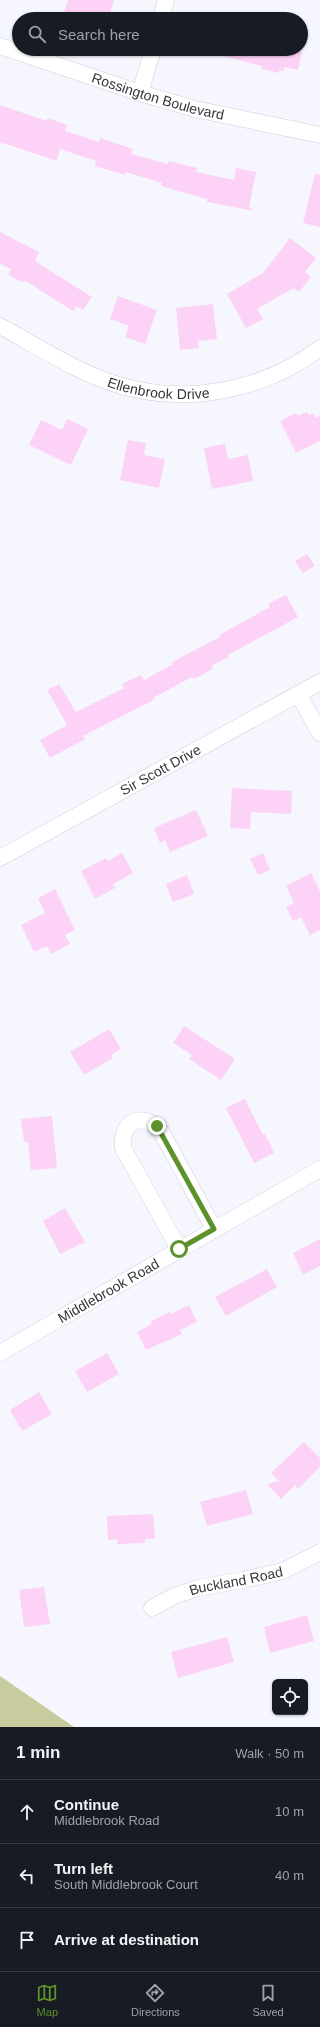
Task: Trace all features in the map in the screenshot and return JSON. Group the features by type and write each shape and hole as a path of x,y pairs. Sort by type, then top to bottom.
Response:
{"street":[{"path":"163,12 166,0"},
{"name":"Rossington Boulevard","path":"0,46 12,50"},
{"name":"Rossington Boulevard","path":"30,56 140,93 195,109 320,135"},
{"path":"140,93 151,56"},
{"name":"Ellenbrook Drive","path":"0,326 84,371 122,386 162,393 197,394 236,388 275,376 308,357 320,348"},
{"name":"Sir Scott Drive","path":"0,858 320,682"},
{"path":"298,694 320,733"},
{"path":"179,1249 123,1148 122,1138 126,1127 134,1122 149,1121 162,1133 214,1229"},
{"name":"Middlebrook Road","path":"0,1353 320,1169"},
{"name":"Buckland Road","path":"152,1608 174,1596 198,1588 283,1571 320,1552"}],"green space":[{"path":"0,1676 74,1727 0,1727"}],"building":[{"path":"68,0 114,0 110,12 64,12"},
{"path":"223,56 301,56 298,70 284,67 284,71 279,70 279,73 261,69 262,66"},
{"path":"0,105 47,121 48,118 67,125 65,131 99,142 100,138 133,149 131,154 168,164 169,161 197,168 196,172 234,180 236,168 256,172 249,207 254,211 207,202 207,199 161,186 162,183 126,172 125,175 95,166 96,161 60,149 57,161 0,142"},
{"path":"315,174 320,175 320,227 303,223"},
{"path":"0,232 39,252 35,261 92,297 83,310 77,306 73,311 24,280 23,283 8,275 11,269 0,264"},
{"path":"290,238 316,258 305,272 311,277 299,292 294,288 257,309 263,319 246,328 227,294 263,273"},
{"path":"118,296 157,310 145,344 125,337 129,326 110,319"},
{"path":"213,304 217,339 198,341 199,348 180,350 176,308"},
{"path":"307,412 308,415 313,413 316,418 320,416 320,441 296,453 280,421 296,413 298,416"},
{"path":"67,419 88,429 71,465 29,445 41,420 62,430"},
{"path":"128,440 146,443 144,455 165,459 159,488 120,480"},
{"path":"225,444 228,459 248,455 253,481 212,489 204,448"},
{"path":"307,554 315,566 303,573 295,561"},
{"path":"286,595 298,617 228,655 229,657 211,666 213,669 194,679 192,677 153,698 154,700 83,736 85,739 50,758 40,740 67,725 47,690 59,684 76,712 124,688 122,684 141,675 144,680 173,664 172,662 220,637 219,635 270,607 268,604"},
{"path":"232,788 292,791 291,814 251,812 250,829 230,828"},
{"path":"196,810 208,836 170,852 165,840 160,843 154,828"},
{"path":"122,853 133,873 113,884 115,888 95,899 81,871 106,858 108,861"},
{"path":"263,853 270,870 258,875 250,859"},
{"path":"311,873 320,891 320,930 310,935 301,917 293,921 286,907 294,903 286,886"},
{"path":"187,875 194,894 173,902 166,884"},
{"path":"55,889 75,930 65,935 70,944 51,954 47,946 34,952 21,925 45,913 38,898"},
{"path":"184,1026 235,1059 221,1080 189,1059 192,1055 173,1043"},
{"path":"109,1029 121,1049 111,1055 113,1058 84,1075 70,1052"},
{"path":"245,1099 274,1153 254,1163 226,1108"},
{"path":"52,1116 57,1168 31,1170 28,1142 24,1142 21,1119"},
{"path":"65,1208 85,1242 60,1254 43,1221"},
{"path":"320,1239 320,1266 303,1275 293,1253"},
{"path":"267,1269 277,1287 226,1316 215,1297"},
{"path":"189,1305 197,1322 180,1330 182,1334 146,1350 137,1332 152,1324 151,1321 170,1312 171,1314"},
{"path":"107,1353 119,1374 87,1392 75,1371"},
{"path":"39,1392 52,1414 22,1431 10,1410"},
{"path":"304,1442 320,1458 320,1467 298,1489 295,1485 281,1499 267,1484 279,1481 271,1473"},
{"path":"246,1490 253,1514 207,1526 200,1502"},
{"path":"153,1514 155,1539 145,1539 145,1543 117,1544 117,1539 108,1540 107,1516"},
{"path":"44,1587 50,1624 24,1627 19,1590"},
{"path":"307,1615 314,1641 270,1653 264,1627"},
{"path":"227,1637 234,1662 178,1678 171,1652"}],"route":[{"path":"157,1126 214,1229 179,1249"}]}
